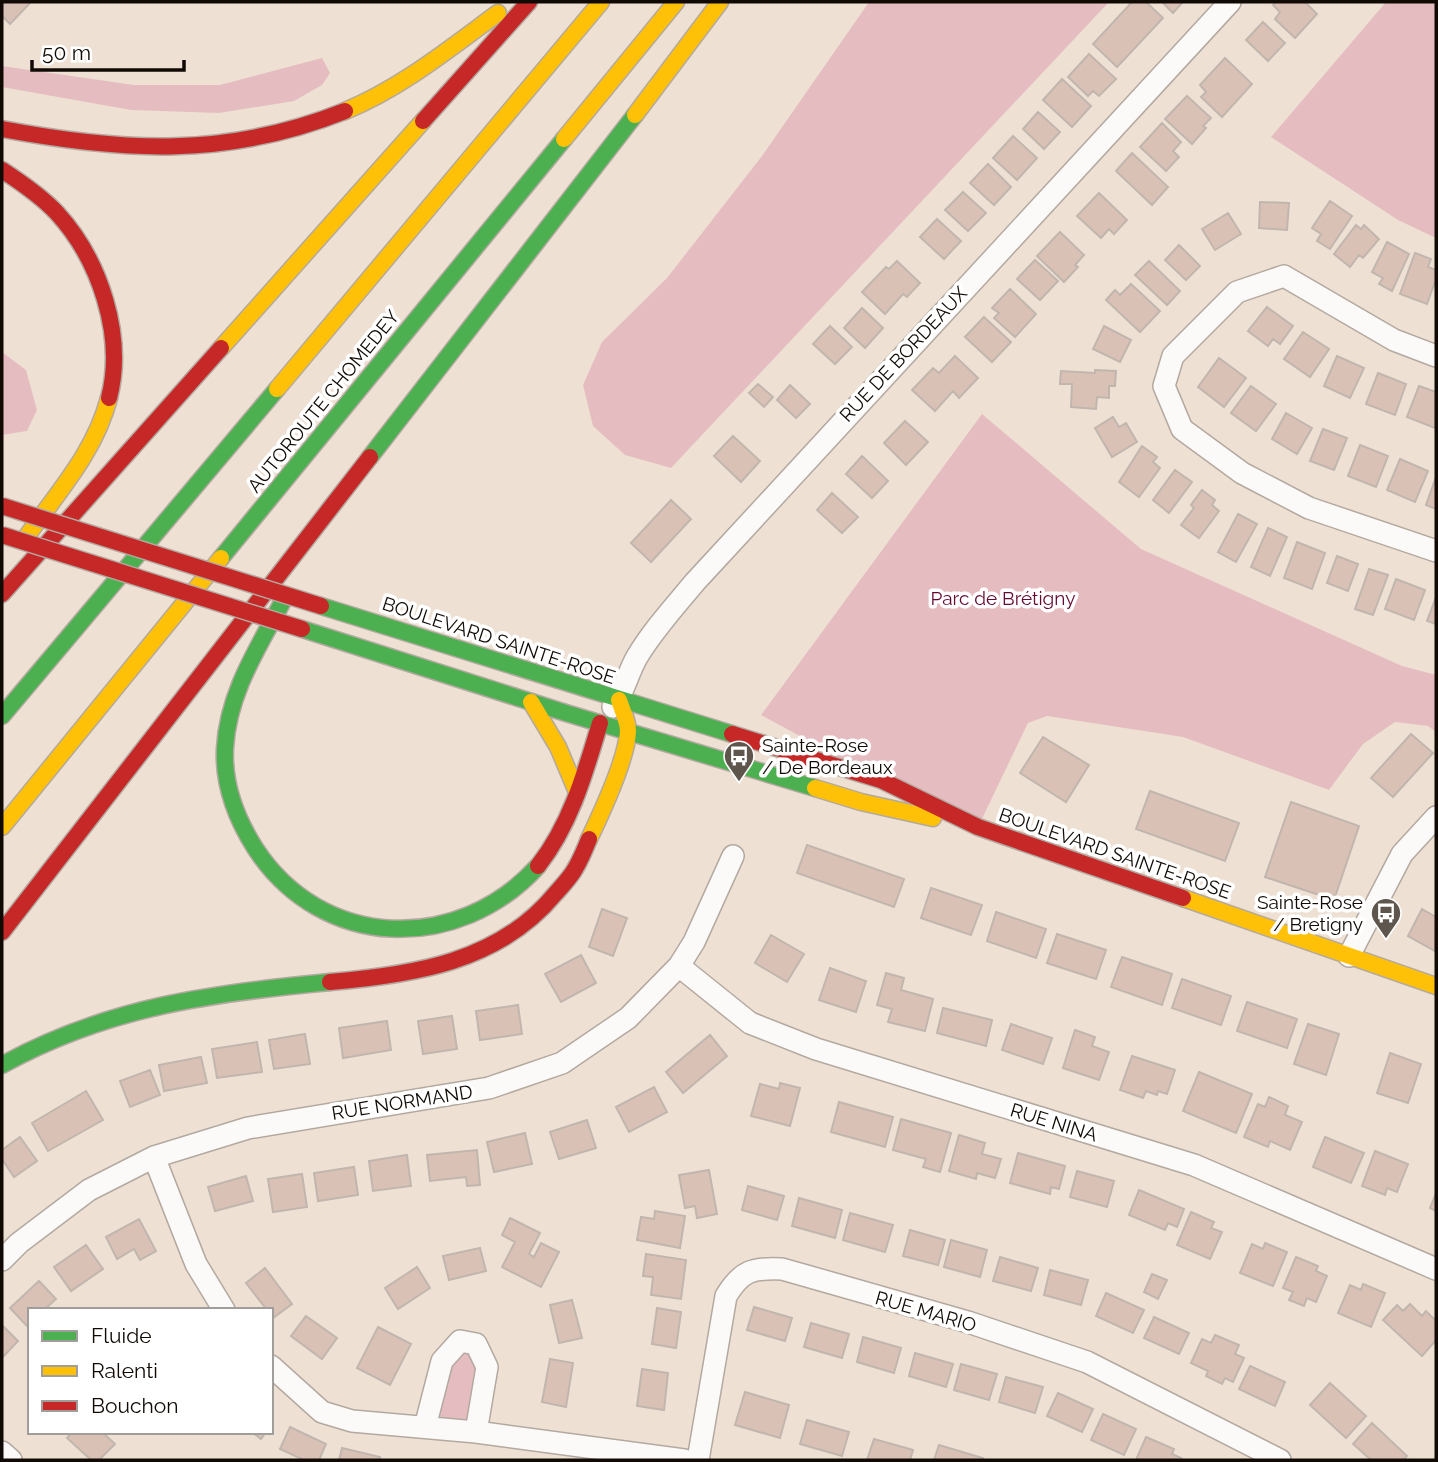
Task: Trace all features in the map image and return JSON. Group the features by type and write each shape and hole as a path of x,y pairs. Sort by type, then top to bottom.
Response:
{"main road":[{"path":"2,129 94,145 143,149 219,145 268,136 335,114 378,96 513,2"},
{"path":"2,594 529,2"},
{"path":"2,716 601,2"},
{"name":"AUTOROUTE CHOMEDEY","path":"2,827 676,2"},
{"path":"2,932 697,36 720,2"},
{"path":"2,170 43,199 85,250 102,290 113,363 108,403 95,436 2,575"},
{"name":"BOULEVARD SAINTE-ROSE","path":"2,506 881,780 978,827 1436,986"},
{"path":"329,509 281,605 249,658 229,719 225,751 231,796 246,836 279,881 307,903 353,924 385,930 445,925 487,909 525,880 555,840 577,792 600,723"},
{"name":"BOULEVARD SAINTE-ROSE","path":"2,535 860,803 978,827"},
{"path":"2,1065 59,1036 148,1006 247,990 408,973 454,963 492,948 526,927 552,901 575,870 592,838 629,732 619,700"},
{"path":"531,702 558,747 577,792"}],"street":[{"name":"RUE DE BORDEAUX","path":"600,723 619,700 625,680 642,649 695,582 1230,2"},
{"path":"1436,356 1394,340 1284,276 1237,292 1173,356 1164,386 1182,429 1242,473 1309,508 1436,551"},
{"path":"1349,956 1402,854 1436,817"},
{"name":"RUE NORMAND","path":"2,1260 19,1243 89,1190 154,1157 248,1128 489,1088 562,1063 628,1018 679,966 694,942 733,856"},
{"name":"RUE NINA","path":"679,966 750,1023 816,1049 1194,1165 1436,1269"},
{"path":"154,1157 196,1264 223,1308"},
{"name":"RUE MARIO","path":"698,1460 726,1296 737,1278 756,1268 782,1269 968,1322 1087,1362 1280,1460"},
{"path":"425,1427 442,1361 460,1342 476,1344 487,1367 476,1432"},
{"path":"273,1368 322,1412 352,1421 476,1432 684,1460"},
{"path":"2,1452 11,1460"}],"green space":[{"path":"869,2 1109,2 671,468 625,455 593,426 583,385 602,342 667,278 762,156"},
{"path":"1386,2 1436,2 1436,238 1398,220 1271,137"},
{"path":"322,58 330,73 322,85 294,101 219,113 131,110 2,87 2,66 134,85 220,85"},
{"path":"2,352 26,370 37,410 27,431 2,435"},
{"name":"Parc de Brétigny","path":"982,414 1141,549 1402,666 1436,675 1436,732 1428,726 1395,722 1363,744 1329,790 1183,737 1047,716 1028,723 978,827 881,780 761,715"},
{"path":"460,1341 487,1367 476,1432 425,1427"}],"building":[{"path":"2,2 31,2 10,24 2,16"},
{"path":"1132,2 1146,2 1163,18 1117,67 1093,44"},
{"path":"1162,2 1183,2 1173,13"},
{"path":"1276,2 1305,2 1317,14 1295,38 1275,19 1280,12 1273,5"},
{"path":"1263,22 1285,43 1268,61 1246,40"},
{"path":"1089,54 1116,79 1099,96 1093,91 1088,96 1068,77"},
{"path":"1225,58 1252,84 1222,117 1201,97 1206,92 1200,85"},
{"path":"1062,79 1091,106 1072,127 1043,100"},
{"path":"1187,96 1211,118 1192,144 1165,119"},
{"path":"1038,112 1060,132 1044,149 1023,129"},
{"path":"1162,123 1181,142 1173,151 1179,157 1166,171 1140,147"},
{"path":"1013,136 1037,158 1017,180 993,158"},
{"path":"1132,153 1168,187 1152,205 1116,171"},
{"path":"988,164 1011,187 994,205 970,183"},
{"path":"963,192 986,213 968,231 945,210"},
{"path":"1099,193 1127,220 1114,234 1109,229 1101,238 1077,216"},
{"path":"1330,201 1352,216 1330,249 1317,241 1321,234 1312,228"},
{"path":"1260,202 1289,203 1287,230 1259,228"},
{"path":"1228,213 1241,234 1215,250 1202,229"},
{"path":"937,219 961,241 944,259 920,237"},
{"path":"1356,225 1361,229 1364,225 1379,239 1363,258 1359,255 1350,267 1334,254"},
{"path":"1060,232 1084,255 1075,265 1078,267 1064,282 1037,256"},
{"path":"1387,242 1409,254 1392,291 1379,284 1383,278 1372,272"},
{"path":"1179,245 1200,266 1186,280 1165,260"},
{"path":"1415,253 1431,259 1428,267 1436,270 1436,279 1427,304 1400,294"},
{"path":"1035,260 1058,281 1040,300 1017,279"},
{"path":"897,261 920,283 907,297 903,294 885,314 862,292 886,267 889,269"},
{"path":"1149,261 1180,291 1167,305 1135,275"},
{"path":"1131,284 1160,311 1140,332 1106,300 1115,290 1120,295"},
{"path":"1010,289 1036,314 1015,337 994,318 999,313 992,308"},
{"path":"1267,307 1293,326 1280,344 1273,339 1268,346 1248,331"},
{"path":"862,308 883,328 865,348 844,328"},
{"path":"984,317 1011,342 992,362 965,337"},
{"path":"830,326 852,347 835,364 813,344"},
{"path":"1104,326 1131,340 1120,362 1093,349"},
{"path":"1303,332 1329,349 1310,377 1284,359"},
{"path":"955,356 978,378 959,398 953,391 935,411 912,390 933,368 939,373"},
{"path":"1337,356 1364,368 1350,398 1324,386"},
{"path":"1219,358 1246,378 1224,407 1198,387"},
{"path":"1095,370 1116,371 1115,386 1109,386 1109,398 1097,397 1096,409 1071,407 1072,384 1060,384 1061,371 1095,373"},
{"path":"1378,373 1406,384 1395,415 1366,404"},
{"path":"758,384 773,397 764,407 749,393"},
{"path":"790,385 810,404 796,418 777,400"},
{"path":"1251,386 1276,404 1256,431 1231,413"},
{"path":"1419,386 1436,392 1435,428 1407,417"},
{"path":"1286,413 1312,428 1297,454 1272,439"},
{"path":"1113,417 1119,427 1126,423 1137,442 1112,457 1095,428"},
{"path":"905,421 928,442 906,465 884,443"},
{"path":"1323,429 1347,438 1334,470 1310,461"},
{"path":"733,436 760,461 741,482 714,456"},
{"path":"1360,445 1388,456 1376,487 1348,476"},
{"path":"1142,446 1157,457 1153,462 1160,468 1139,497 1119,482"},
{"path":"862,456 888,481 872,498 846,474"},
{"path":"1400,459 1428,471 1415,502 1387,490"},
{"path":"1175,470 1192,482 1169,513 1153,500"},
{"path":"1436,477 1436,509 1426,505"},
{"path":"1202,490 1215,500 1212,505 1219,511 1199,538 1181,525 1194,508 1191,505"},
{"path":"832,493 858,517 842,533 817,510"},
{"path":"671,500 691,519 651,562 631,543"},
{"path":"1238,514 1257,524 1236,562 1218,552"},
{"path":"1268,528 1287,537 1270,576 1251,567"},
{"path":"1297,542 1325,553 1312,589 1284,578"},
{"path":"1337,556 1358,564 1348,591 1327,583"},
{"path":"1369,569 1388,575 1373,615 1355,609"},
{"path":"1396,579 1425,590 1414,620 1385,609"},
{"path":"1436,597 1436,624 1427,621"},
{"path":"1411,734 1433,753 1393,797 1371,778"},
{"path":"1043,737 1089,765 1066,802 1020,773"},
{"path":"1150,791 1239,823 1225,861 1136,829"},
{"path":"1291,802 1359,826 1334,900 1265,877"},
{"path":"807,845 904,879 894,907 797,873"},
{"path":"931,888 982,905 971,935 921,918"},
{"path":"602,909 627,918 613,956 589,947"},
{"path":"1422,909 1436,917 1435,951 1408,936"},
{"path":"996,912 1046,929 1036,958 987,941"},
{"path":"1057,934 1106,950 1096,979 1047,963"},
{"path":"771,935 804,954 787,982 755,963"},
{"path":"581,955 596,983 561,1002 545,974"},
{"path":"1122,957 1172,974 1162,1005 1111,987"},
{"path":"830,968 866,981 856,1012 819,1000"},
{"path":"886,973 904,978 901,990 933,999 925,1031 888,1022 892,1009 877,1005"},
{"path":"1182,979 1231,996 1221,1025 1172,1008"},
{"path":"1247,1002 1297,1019 1287,1048 1237,1031"},
{"path":"518,1005 522,1034 480,1040 476,1011"},
{"path":"943,1008 992,1020 986,1046 937,1033"},
{"path":"452,1016 457,1049 423,1054 418,1021"},
{"path":"387,1021 391,1050 343,1058 339,1028"},
{"path":"1011,1024 1052,1038 1043,1064 1002,1050"},
{"path":"1308,1024 1339,1034 1326,1075 1294,1064"},
{"path":"1075,1030 1095,1037 1092,1046 1109,1052 1099,1080 1063,1068"},
{"path":"305,1034 310,1064 274,1069 269,1040"},
{"path":"710,1035 727,1056 683,1093 666,1072"},
{"path":"257,1042 262,1072 217,1078 212,1049"},
{"path":"1390,1053 1421,1064 1408,1103 1377,1093"},
{"path":"1132,1056 1175,1070 1167,1094 1158,1091 1157,1095 1146,1091 1143,1098 1120,1090"},
{"path":"201,1057 207,1083 164,1091 159,1065"},
{"path":"150,1070 160,1095 130,1107 120,1081"},
{"path":"1199,1072 1252,1094 1236,1133 1183,1111"},
{"path":"780,1083 800,1088 790,1126 751,1116 760,1084 779,1089"},
{"path":"654,1087 667,1112 629,1132 616,1107"},
{"path":"86,1091 103,1120 48,1151 32,1123"},
{"path":"1269,1097 1288,1106 1285,1115 1302,1122 1290,1150 1270,1141 1268,1147 1244,1137 1258,1104 1265,1107"},
{"path":"839,1102 893,1117 885,1147 831,1132"},
{"path":"901,1119 951,1133 940,1172 923,1167 926,1159 893,1150"},
{"path":"587,1120 596,1148 559,1159 550,1132"},
{"path":"525,1133 532,1164 494,1172 487,1142"},
{"path":"959,1135 985,1143 982,1154 1001,1159 995,1178 977,1173 976,1179 949,1171"},
{"path":"20,1137 37,1161 14,1177 2,1159 2,1150"},
{"path":"1325,1137 1364,1153 1351,1183 1313,1167"},
{"path":"477,1150 480,1185 467,1186 466,1177 430,1181 427,1155"},
{"path":"1375,1151 1408,1164 1397,1192 1387,1188 1385,1195 1362,1186"},
{"path":"1018,1153 1065,1166 1059,1189 1051,1187 1050,1194 1010,1183"},
{"path":"407,1155 411,1186 373,1191 369,1161"},
{"path":"354,1167 358,1195 318,1201 314,1173"},
{"path":"709,1170 717,1214 697,1218 695,1206 685,1208 679,1175"},
{"path":"1077,1171 1114,1181 1107,1207 1070,1197"},
{"path":"302,1174 307,1207 273,1212 268,1179"},
{"path":"246,1176 253,1201 215,1211 208,1187"},
{"path":"748,1186 784,1196 777,1220 742,1210"},
{"path":"1139,1190 1184,1209 1177,1227 1168,1223 1165,1230 1129,1215"},
{"path":"1436,1193 1436,1211 1430,1208"},
{"path":"799,1198 842,1210 835,1238 792,1226"},
{"path":"655,1211 685,1216 680,1248 637,1240 641,1217 654,1219"},
{"path":"1191,1212 1214,1222 1211,1228 1222,1232 1210,1259 1177,1245"},
{"path":"850,1213 893,1225 885,1252 843,1240"},
{"path":"510,1218 540,1233 529,1254 534,1257 541,1243 559,1252 541,1287 502,1267 515,1242 502,1235"},
{"path":"139,1219 156,1251 140,1260 134,1249 117,1259 106,1237"},
{"path":"910,1230 945,1240 938,1265 903,1256"},
{"path":"951,1240 987,1250 980,1277 944,1267"},
{"path":"1265,1243 1287,1252 1273,1286 1240,1273 1252,1244 1263,1249"},
{"path":"86,1245 103,1269 71,1291 54,1267"},
{"path":"480,1248 486,1271 449,1280 443,1256"},
{"path":"646,1254 686,1260 681,1299 651,1295 653,1277 643,1276"},
{"path":"1000,1257 1038,1268 1031,1291 993,1281"},
{"path":"1296,1257 1318,1266 1316,1271 1327,1276 1316,1302 1307,1298 1304,1306 1289,1300 1293,1292 1283,1288"},
{"path":"417,1267 430,1288 398,1309 385,1288"},
{"path":"265,1268 292,1304 273,1318 273,1308 265,1308 246,1283"},
{"path":"1050,1270 1088,1280 1081,1305 1044,1295"},
{"path":"1152,1274 1167,1280 1158,1299 1144,1292"},
{"path":"39,1281 56,1299 46,1308 28,1308 27,1326 10,1308"},
{"path":"1363,1284 1385,1293 1371,1327 1338,1313 1350,1285 1361,1290"},
{"path":"1106,1293 1144,1310 1133,1333 1096,1316"},
{"path":"572,1300 582,1338 559,1343 550,1305"},
{"path":"1410,1304 1422,1316 1426,1311 1436,1321 1436,1340 1422,1356 1383,1320 1397,1305 1403,1311"},
{"path":"754,1307 792,1318 785,1341 747,1330"},
{"path":"657,1308 681,1312 676,1348 652,1344"},
{"path":"306,1316 337,1338 322,1359 291,1336"},
{"path":"1154,1317 1189,1333 1179,1354 1144,1338"},
{"path":"811,1323 849,1334 842,1358 804,1347"},
{"path":"2,1325 18,1341 2,1358"},
{"path":"378,1327 411,1344 390,1385 357,1368"},
{"path":"1215,1335 1239,1345 1235,1354 1244,1358 1233,1382 1225,1378 1222,1384 1206,1376 1208,1371 1191,1363 1202,1339 1211,1343"},
{"path":"863,1337 901,1348 894,1373 857,1362"},
{"path":"915,1353 953,1364 946,1387 909,1376"},
{"path":"550,1359 573,1363 566,1407 542,1402"},
{"path":"961,1364 997,1374 989,1400 954,1390"},
{"path":"1250,1366 1285,1382 1275,1406 1239,1389"},
{"path":"642,1369 668,1373 664,1410 637,1406"},
{"path":"1006,1377 1043,1387 1035,1413 999,1402"},
{"path":"1330,1383 1366,1416 1346,1438 1310,1405"},
{"path":"745,1392 789,1405 780,1438 735,1425"},
{"path":"1058,1393 1093,1409 1082,1432 1047,1416"},
{"path":"1103,1414 1136,1429 1124,1455 1091,1440"},
{"path":"807,1420 849,1432 842,1456 800,1444"},
{"path":"1372,1423 1407,1456 1403,1460 1371,1460 1353,1444"},
{"path":"290,1427 326,1444 319,1460 304,1460 280,1449"},
{"path":"70,1434 104,1434 115,1444 99,1460 91,1460 67,1438"},
{"path":"1146,1437 1174,1449 1172,1454 1181,1458 1136,1460"},
{"path":"874,1439 913,1450 910,1460 867,1460"},
{"path":"939,1445 983,1458 934,1460"},
{"path":"342,1448 380,1457 380,1460 339,1460"}],"traffic: fast":[{"path":"370,457 635,115"},
{"path":"221,558 564,139"},
{"path":"2,716 277,389"},
{"path":"283,601 238,690 227,728 225,748 226,775 232,801 242,825 255,848 283,882 316,907 353,922 392,929 431,926 469,915 506,895 538,866"},
{"path":"321,606 732,734"},
{"path":"302,629 815,788"},
{"path":"2,1065 41,1045 121,1016 244,991 330,982"}],"traffic: slow":[{"path":"277,389 601,2"},
{"path":"564,139 676,2"},
{"path":"635,115 720,2"},
{"path":"345,111 405,79 498,13"},
{"path":"221,348 423,121"},
{"path":"27,536 85,454 103,418 109,398"},
{"path":"2,827 221,558"},
{"path":"589,839 613,786 627,742 628,727 619,700"},
{"path":"531,702 558,747 577,792"},
{"path":"815,788 861,802 933,818"},
{"path":"1183,898 1436,986"}],"traffic: jam":[{"path":"423,121 529,2"},
{"path":"2,129 90,142 175,146 259,137 345,111"},
{"path":"2,170 31,190 57,213 86,253 97,276 111,325 114,350 109,398"},
{"path":"2,594 221,348"},
{"path":"2,932 370,457"},
{"path":"2,506 321,606"},
{"path":"2,535 302,629"},
{"path":"538,866 550,850 568,815 600,723"},
{"path":"732,734 881,780 978,827 1183,898"},
{"path":"330,982 423,969 481,950 533,917 566,882 589,839"}],"place":[{"name":"Sainte-Rose / De Bordeaux","path":"739,783"},
{"name":"Sainte-Rose / Bretigny","path":"1386,940"}]}
